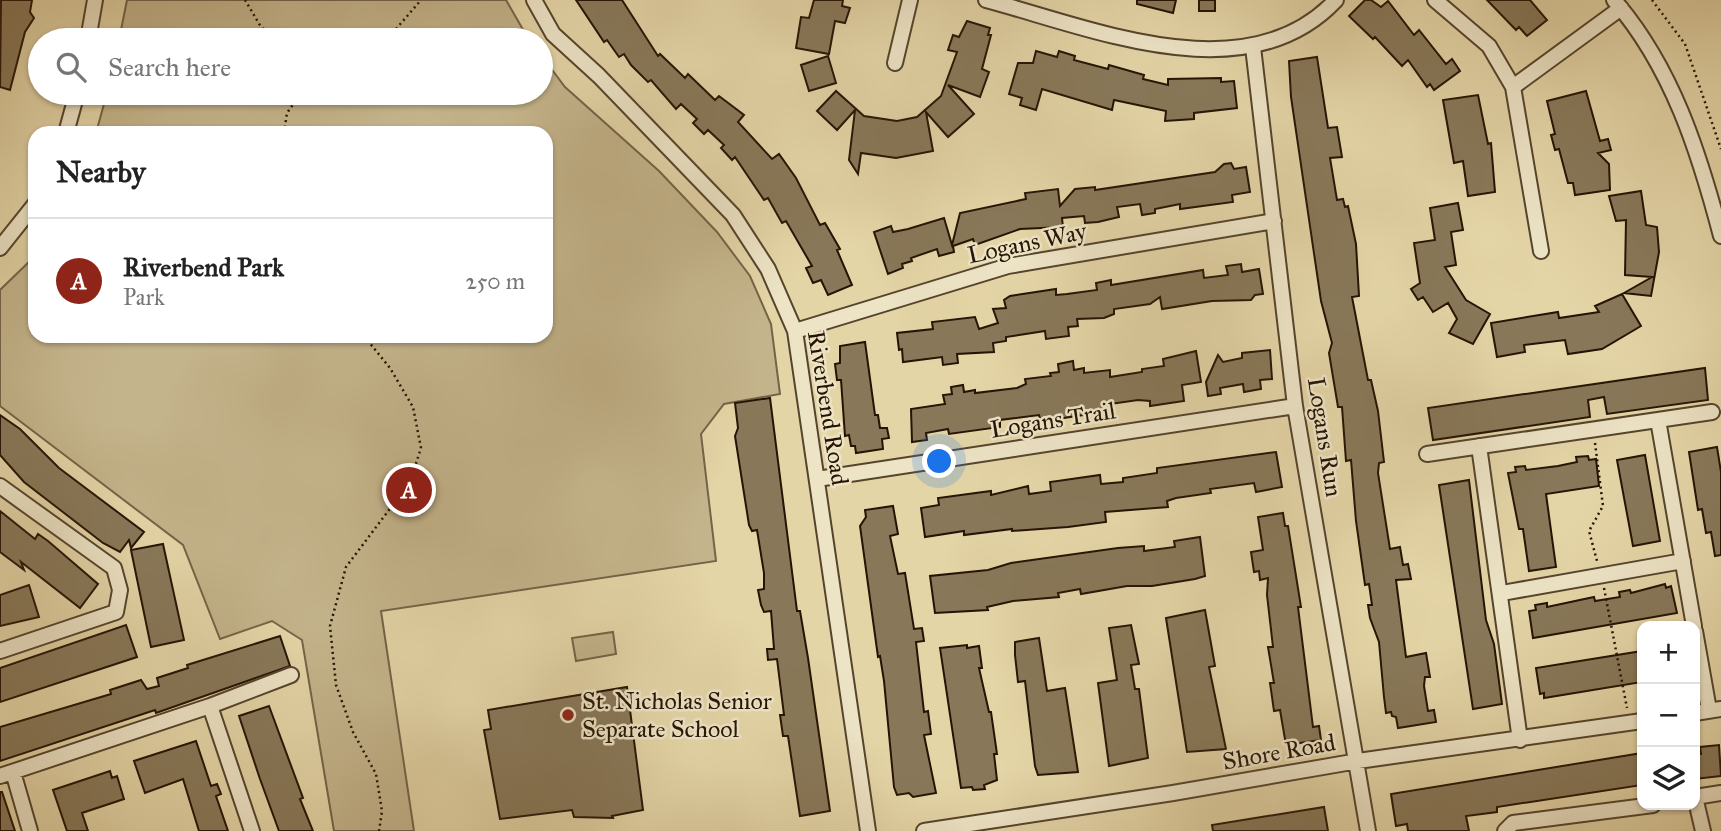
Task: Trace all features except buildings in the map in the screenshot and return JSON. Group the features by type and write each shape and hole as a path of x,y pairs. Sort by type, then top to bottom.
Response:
{"street":[{"path":"90,28 95,0"},
{"name":"Riverbend Road","path":"534,0 550,28"},
{"path":"895,62 910,0"},
{"path":"986,0 1167,48 1252,47 1289,34 1320,17 1336,0"},
{"path":"1435,0 1489,46 1513,86 1541,251"},
{"path":"1513,86 1618,4 1662,66 1702,162 1721,236"},
{"name":"Riverbend Road","path":"553,34 599,76 733,215 768,269 795,331 868,831"},
{"name":"Logans Run","path":"1252,47 1295,406 1368,831"},
{"path":"68,126 74,105"},
{"path":"0,248 28,213"},
{"name":"Logans Way","path":"795,331 1008,266 1274,221"},
{"name":"Logans Trail","path":"817,479 1295,406"},
{"path":"1427,454 1712,412"},
{"path":"1658,419 1693,621"},
{"path":"1479,446 1502,593 1520,740"},
{"path":"0,486 114,568 120,590 116,612 0,651"},
{"path":"1502,593 1682,561"},
{"path":"1700,664 1708,711"},
{"path":"30,831 7,774 210,706 291,675"},
{"path":"210,706 252,831"},
{"name":"Shore Road","path":"925,831 1358,761 1637,722"},
{"path":"1700,796 1721,793"},
{"path":"1505,831 1513,823 1637,807"},
{"path":"1698,810 1703,831"}],"path":[{"path":"245,0 262,28"},
{"path":"397,28 421,0"},
{"path":"1651,0 1685,44 1721,149"},
{"path":"285,126 287,113 293,105"},
{"path":"370,343 390,368 413,407 421,448 410,482 345,567 330,626 335,685 353,732 376,774 382,811 379,831"}],"shaded area":[{"path":"127,0 506,0 522,28 121,28"},
{"path":"553,71 565,87 659,171 717,232 750,276 771,324 780,394 724,404 701,434 716,561 381,611 414,831 334,831 302,640 272,621 220,639 183,545 0,406 0,290 28,263 28,343 553,343 553,126 98,126 104,105 553,105"},
{"path":"613,632 616,654 576,661 572,638"}],"place":[{"name":"Riverbend Park","path":"409,490"},
{"name":"St. Nicholas Senior Separate School","path":"568,715"}]}
